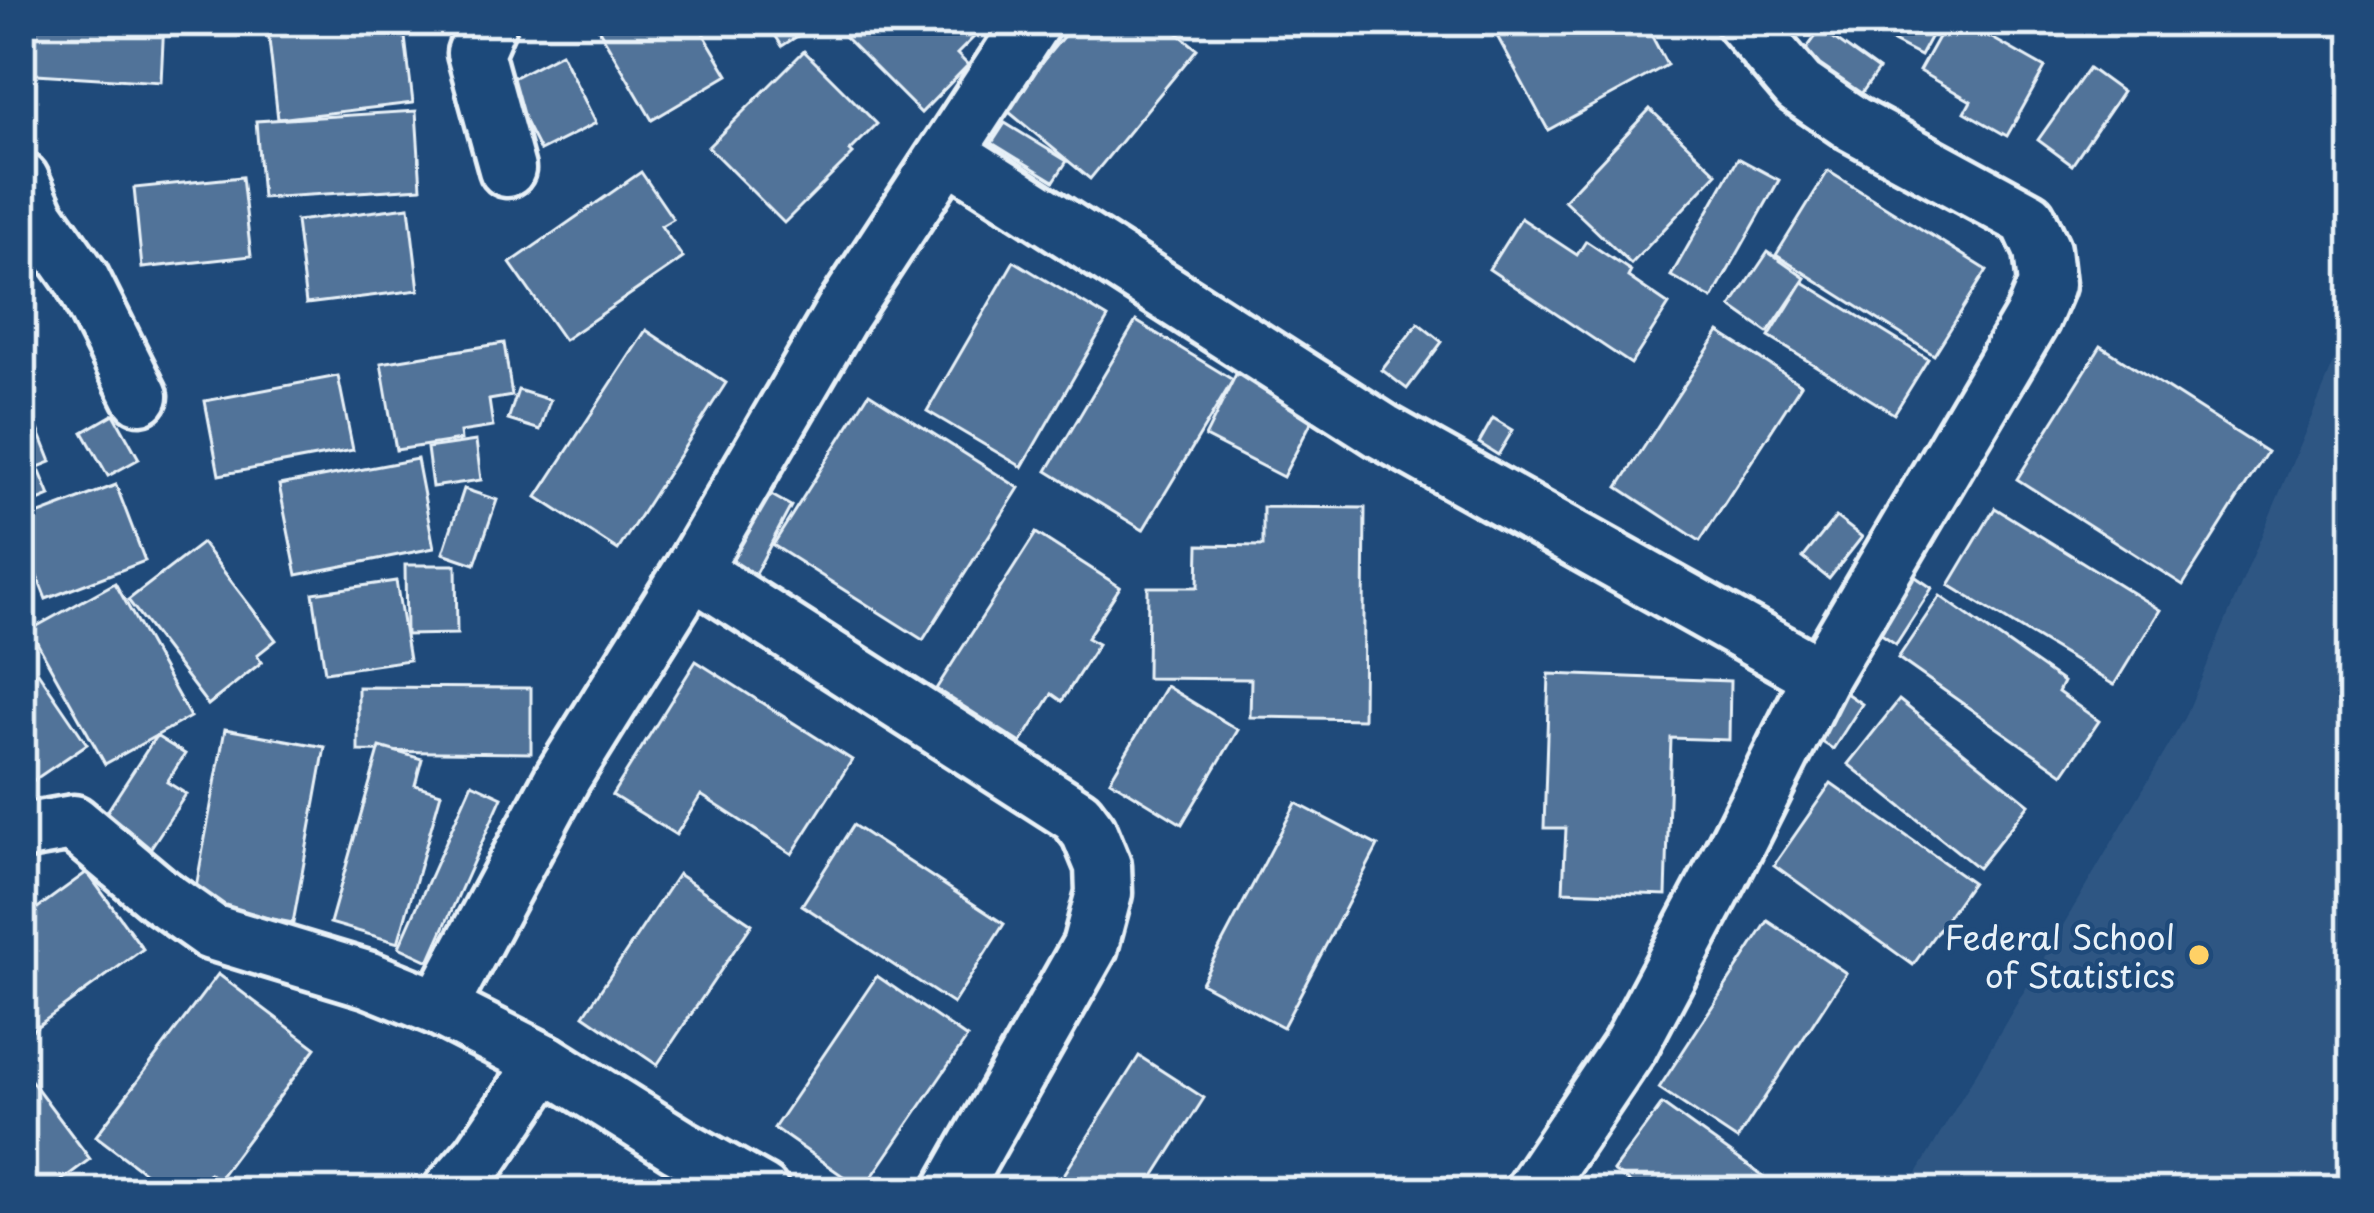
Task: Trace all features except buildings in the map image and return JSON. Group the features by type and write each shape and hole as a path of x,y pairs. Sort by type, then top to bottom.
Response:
{"street":[{"path":"489,21 475,53 507,169"},
{"path":"439,1008 563,777 692,570 842,313 1033,21"},
{"path":"1532,1192 1630,1046 1821,676 2032,318 2046,285 2042,250 2028,219 1853,124 1799,87 1743,21"},
{"path":"948,153 1382,430 1821,676"},
{"path":"21,180 37,216 81,278 140,396"},
{"path":"692,570 1077,817 1089,832 1103,866 1104,892 1090,946 950,1192"},
{"path":"21,832 73,823 211,932 370,980 439,1008 545,1062 761,1192"},
{"path":"450,1192 482,1155 545,1062"}],"shaded area":[{"name":"Federal School of Statistics","path":"2353,318 2353,1192 1906,1192 2185,718"}],"place":[{"name":"Federal School of Statistics","path":"2199,955"}]}
